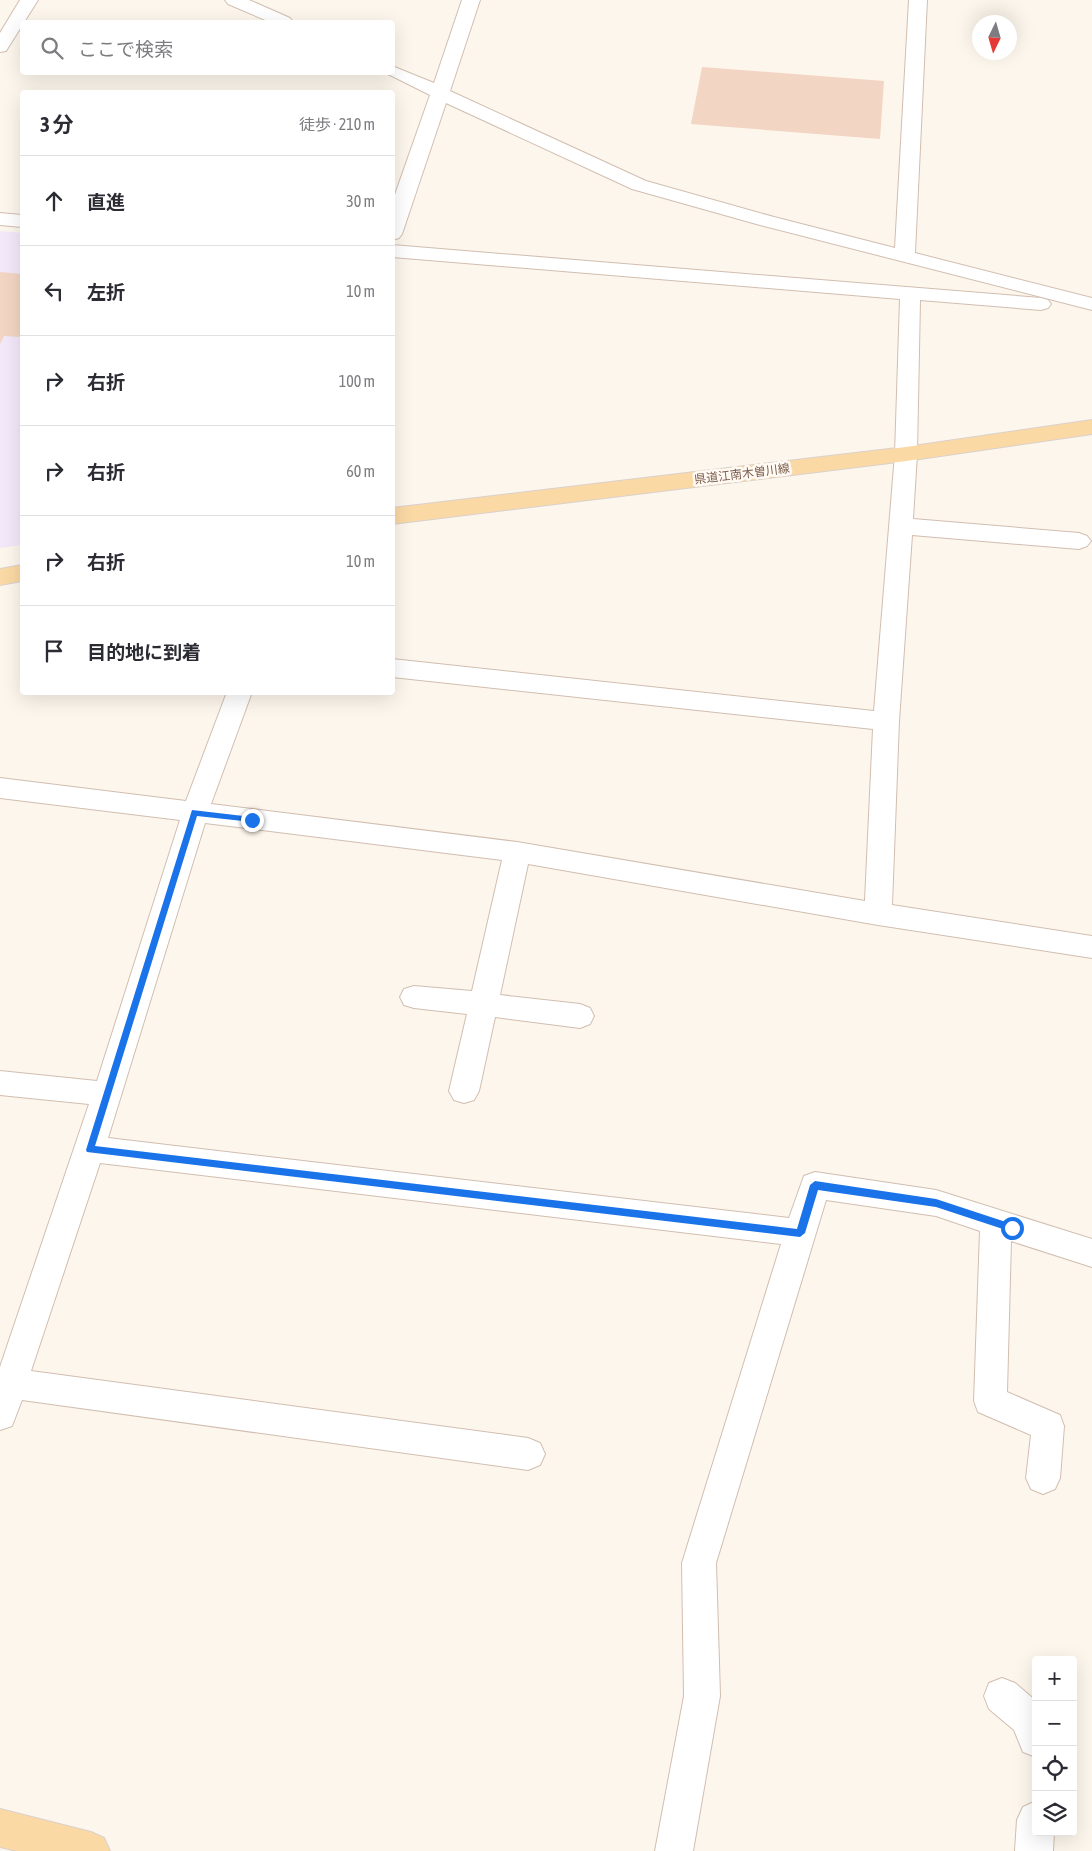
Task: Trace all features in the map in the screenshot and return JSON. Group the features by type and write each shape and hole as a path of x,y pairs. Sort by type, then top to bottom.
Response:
{"main road":[{"name":"県道江南木曽川線","path":"395,516 906,454 1092,427"},
{"path":"0,577 20,573"},
{"path":"0,1828 91,1851"}],"street":[{"path":"0,47 29,0"},
{"path":"234,0 279,20"},
{"path":"395,225 472,0"},
{"path":"905,255 918,0"},
{"path":"395,72 639,185 768,221 1092,304"},
{"path":"0,219 20,221"},
{"path":"395,251 1092,308"},
{"path":"878,914 886,721 906,454 910,292"},
{"path":"900,526 1079,540"},
{"path":"395,668 886,721"},
{"path":"0,1415 90,1150 195,812 239,695"},
{"path":"0,788 517,852 878,914 1092,947"},
{"path":"464,1091 517,852"},
{"path":"414,998 580,1016"},
{"path":"0,1082 107,1094"},
{"path":"90,1150 800,1233"},
{"path":"674,1851 702,1696 699,1563 815,1185 936,1203 1092,1253"},
{"path":"996,1223 990,1401 1048,1426 1044,1478"},
{"path":"11,1383 528,1454"},
{"path":"1002,1696 1027,1717 1032,1729"},
{"path":"1034,1851 1035,1836"}],"shaded area":[{"path":"0,231 20,233 20,545 0,548"}],"building":[{"path":"702,67 884,81 880,139 691,124"},
{"path":"0,272 20,274 20,337 4,336 0,344"}],"route":[{"path":"252,820 195,812 90,1150 800,1233 815,1185 936,1203 1012,1228"}]}
